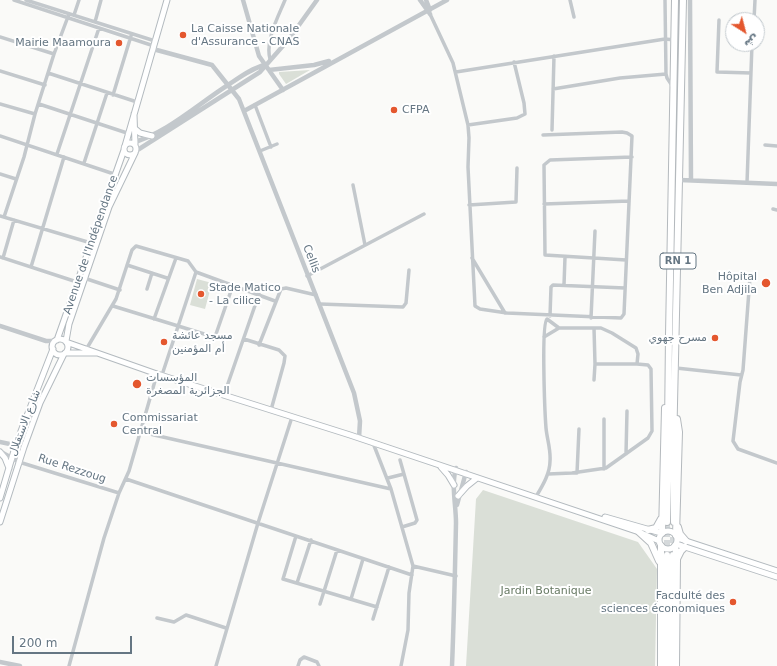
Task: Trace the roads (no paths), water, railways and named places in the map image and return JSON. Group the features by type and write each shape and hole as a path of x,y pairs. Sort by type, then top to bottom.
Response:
{"highway":[{"name":"RN 1","path":"673,523 668,392 675,0"},
{"name":"RN 1","path":"673,523 683,0"},
{"path":"662,533 661,517 664,418 668,392"},
{"path":"648,530 656,528 661,517"},
{"path":"664,666 672,556 676,541 673,523"},
{"path":"672,556 681,551 686,544 673,523"},
{"path":"639,532 655,550 661,569"},
{"path":"660,543 661,666"},
{"path":"670,666 672,556"},
{"path":"672,556 676,666"}],"main road":[{"name":"Avenue de l'Indépendance","path":"56,340 124,148 127,133 167,0"},
{"name":"Avenue de l'Indépendance","path":"66,342 69,324 109,207 136,152 134,143 134,109"},
{"path":"134,128 144,135 152,136"},
{"path":"134,143 124,148 129,155 136,152"},
{"path":"99,353 57,354 53,348 56,340 87,348 224,395 373,443 399,451 404,451 466,473 648,530 662,533 670,530 676,541 777,571"},
{"path":"0,521 24,447 40,404 68,346 66,342"},
{"name":"شارع الاستقلال","path":"1,496 16,444 53,348"},
{"path":"0,451 6,458 10,468"},
{"path":"399,451 404,455 455,469"},
{"path":"438,465 448,475 454,485"},
{"path":"466,473 639,532 668,549 676,541"},
{"path":"458,496 477,478"},
{"path":"1,496 8,496"},
{"path":"660,543 662,533"},
{"path":"686,544 777,577"}],"street":[{"path":"14,0 95,22 154,45"},
{"path":"26,0 70,15 94,27 131,36"},
{"path":"79,0 70,15 54,54 16,179 2,216 91,243"},
{"path":"94,27 101,0"},
{"path":"243,0 259,56 283,90"},
{"path":"270,59 269,50 273,30 285,0"},
{"path":"136,152 260,72 289,39 317,0"},
{"path":"420,0 429,11"},
{"path":"426,0 429,11 456,72 468,126 469,205 475,306 480,309 505,313 617,319 623,317 632,139 627,133 543,135"},
{"path":"244,112 447,0"},
{"path":"570,0 574,17"},
{"path":"665,0 666,74 674,88"},
{"path":"690,0 691,180"},
{"path":"754,12 755,0"},
{"path":"719,20 717,72 751,73"},
{"path":"57,154 71,114 79,84 99,28"},
{"path":"113,95 131,36"},
{"path":"0,37 54,54"},
{"path":"456,72 665,39 675,40"},
{"name":"Cellis","path":"154,45 212,65 239,99 354,393 360,421 359,438"},
{"path":"747,183 752,52"},
{"path":"552,130 554,56"},
{"path":"269,70 314,65 342,57"},
{"path":"468,126 516,118 525,114 524,103 514,62"},
{"path":"134,143 152,136 228,85 259,66 265,65"},
{"path":"0,71 45,85"},
{"path":"48,73 137,102"},
{"path":"553,89 620,78 666,74"},
{"path":"84,163 107,93"},
{"path":"0,104 35,114"},
{"path":"39,104 127,133"},
{"path":"255,105 271,147"},
{"path":"0,136 114,174"},
{"path":"260,151 276,144"},
{"path":"764,145 777,146"},
{"path":"31,267 64,157"},
{"path":"626,260 545,255 544,165 547,161 632,157"},
{"path":"469,205 516,202 517,168"},
{"path":"0,174 16,179"},
{"path":"680,180 777,184"},
{"path":"353,185 365,245"},
{"path":"544,204 630,201"},
{"path":"307,276 424,214"},
{"path":"14,220 2,257 77,282"},
{"path":"591,318 595,231"},
{"path":"87,348 113,306 120,290 132,250 136,246 190,263 196,272 260,294 275,301"},
{"path":"472,257 505,313"},
{"path":"564,285 565,257"},
{"path":"154,319 167,278 176,258"},
{"path":"127,265 167,278"},
{"path":"320,304 403,307 406,303 409,270"},
{"path":"68,666 104,538 119,493 126,479 160,374 196,272"},
{"path":"147,289 152,273"},
{"path":"750,277 741,375 732,437 734,444 741,450 777,463"},
{"path":"84,278 120,290"},
{"path":"113,306 178,325 212,337 215,336 233,285"},
{"path":"550,316 551,287 554,285 625,288"},
{"path":"260,345 275,301 282,288 316,295"},
{"path":"224,395 260,294"},
{"path":"537,495 548,474 550,461 546,428 544,337 546,319 559,328"},
{"path":"0,326 46,341 56,340"},
{"path":"544,337 559,328 594,328 612,333 636,348 638,354 637,364"},
{"path":"594,328 594,380"},
{"path":"244,339 279,350 285,356 271,410"},
{"path":"46,341 53,348"},
{"path":"548,474 578,473 604,469 648,438 652,431 651,369 648,365 595,364"},
{"path":"676,368 741,375"},
{"path":"626,454 627,411"},
{"path":"216,666 258,523 292,417"},
{"path":"604,419 604,469"},
{"path":"578,429 578,473"},
{"path":"141,432 391,489"},
{"path":"0,442 16,444 24,447"},
{"path":"373,443 388,478 413,566 408,630 401,665"},
{"path":"0,451 19,462"},
{"path":"400,460 417,520 415,523 402,527"},
{"name":"Rue Rezzoug","path":"19,462 119,493"},
{"path":"452,666 456,576 455,469"},
{"path":"456,511 458,496 466,473"},
{"path":"388,478 404,474"},
{"path":"126,479 412,575"},
{"path":"296,536 283,579 377,607"},
{"path":"297,583 311,540"},
{"path":"320,604 336,550"},
{"path":"351,599 363,558"},
{"path":"413,566 456,576"},
{"path":"373,619 389,567"},
{"path":"157,618 174,622 186,615 226,628"},
{"path":"298,666 300,660 304,657 317,662 319,666"},
{"path":"0,662 20,666"}],"tunnel":[{"path":"667,522 667,555"},
{"path":"673,529 673,552"}],"place":[{"name":"La Caisse Nationale d'Assurance - CNAS","path":"183,35"},
{"name":"Mairie Maamoura","path":"119,43"},
{"name":"CFPA","path":"394,110"},
{"name":"Hôpital Ben Adjila","path":"766,283"},
{"name":"Stade Matico - La cilice","path":"201,294"},
{"name":"مسرح جهوي","path":"715,338"},
{"name":"مسجد عائشة أم المؤمنين","path":"164,342"},
{"name":"المؤسسات الجزائرية المصغرة","path":"137,384"},
{"name":"Commissariat Central","path":"114,424"},
{"name":"Facdulté des sciences économiques","path":"733,602"}],"park label":[{"name":"Jardin Botanique","path":"546,591"}]}
